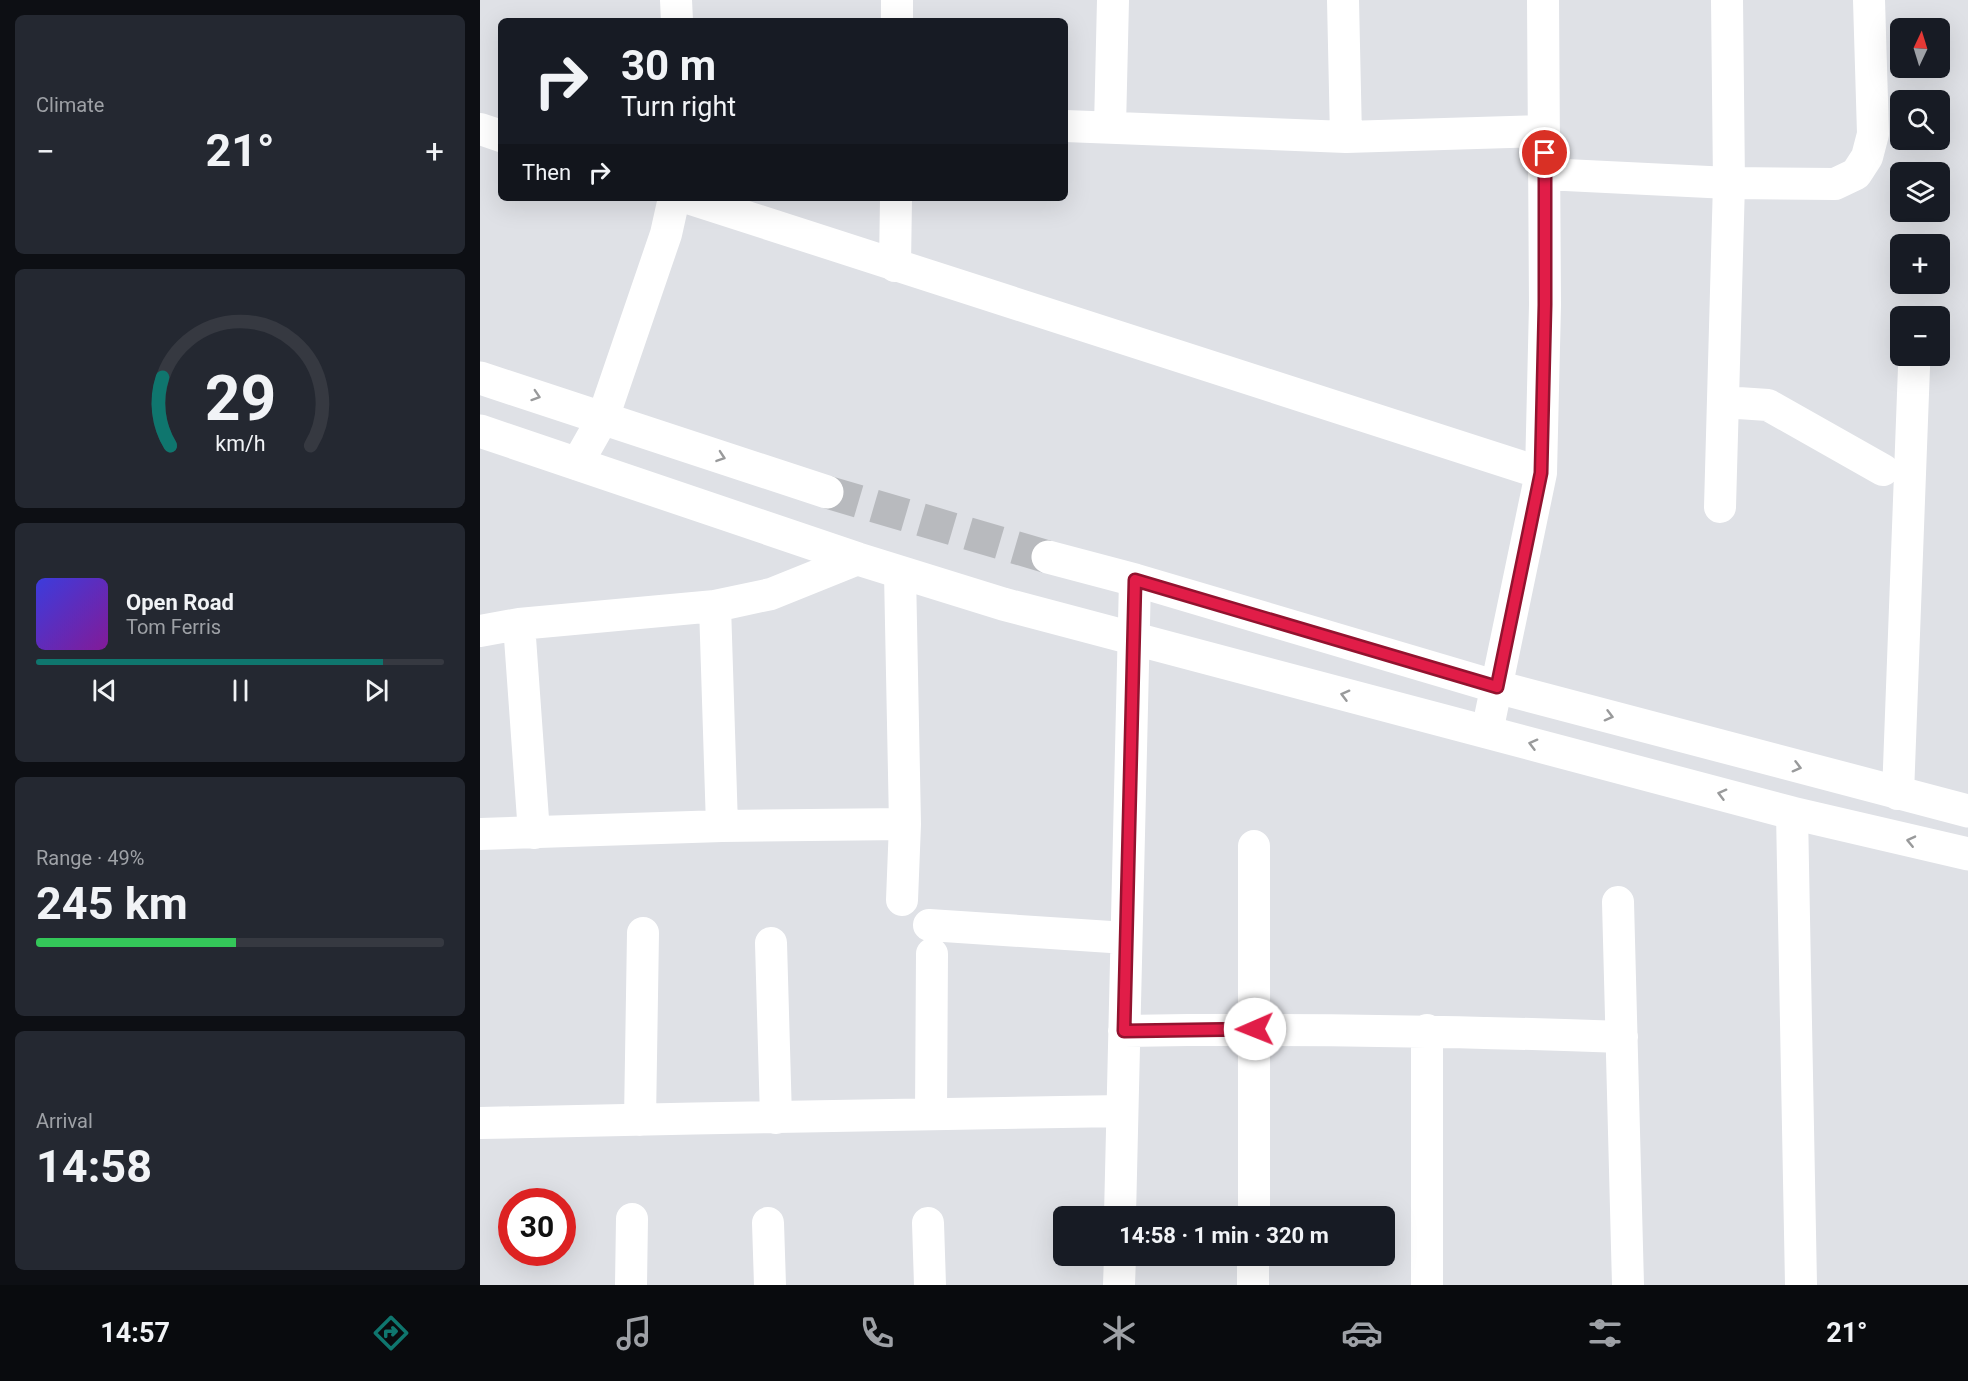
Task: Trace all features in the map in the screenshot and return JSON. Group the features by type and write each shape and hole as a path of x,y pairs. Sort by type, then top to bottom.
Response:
{"street":[{"path":"676,0 676,18"},
{"path":"897,0 897,18"},
{"path":"1110,127 1113,0"},
{"path":"1343,0 1346,137"},
{"path":"1486,732 1541,473 1545,174 1543,0"},
{"path":"1720,507 1729,183 1727,0"},
{"path":"1545,174 1729,183 1835,184 1856,174 1867,157 1873,134 1869,0"},
{"path":"1068,126 1346,137 1545,131"},
{"path":"480,129 498,135"},
{"path":"577,464 603,418 666,234 673,201"},
{"path":"697,201 1541,473"},
{"path":"895,266 896,201"},
{"path":"1898,794 1914,367"},
{"path":"480,378 827,492"},
{"path":"1723,402 1768,405 1883,470"},
{"path":"480,431 900,573 1003,604 1792,813 1968,854"},
{"path":"1048,557 1135,580 1497,687 1968,811"},
{"path":"480,631 519,624 715,606 771,594 858,559"},
{"path":"900,573 905,824 902,900"},
{"path":"1120,1206 1135,580"},
{"path":"715,606 722,826"},
{"path":"519,624 534,833"},
{"path":"1792,813 1801,1285"},
{"path":"480,834 722,826 905,824"},
{"path":"1254,846 1254,1206"},
{"path":"1618,902 1628,1285"},
{"path":"640,1120 643,933"},
{"path":"931,1113 930,939 1126,938"},
{"path":"771,943 776,1118"},
{"path":"1124,1031 1427,1030 1622,1037"},
{"path":"1427,1030 1427,1285"},
{"path":"480,1123 1122,1111"},
{"path":"631,1285 632,1219"},
{"path":"768,1223 770,1285"},
{"path":"927,1223 930,1285"},
{"path":"1119,1285 1120,1266"},
{"path":"1253,1266 1253,1285"}],"tunnel":[{"path":"827,492 1048,557"}],"route":[{"path":"1255,1029 1124,1031 1135,580 1497,687 1541,473 1545,305 1545,153"}]}
